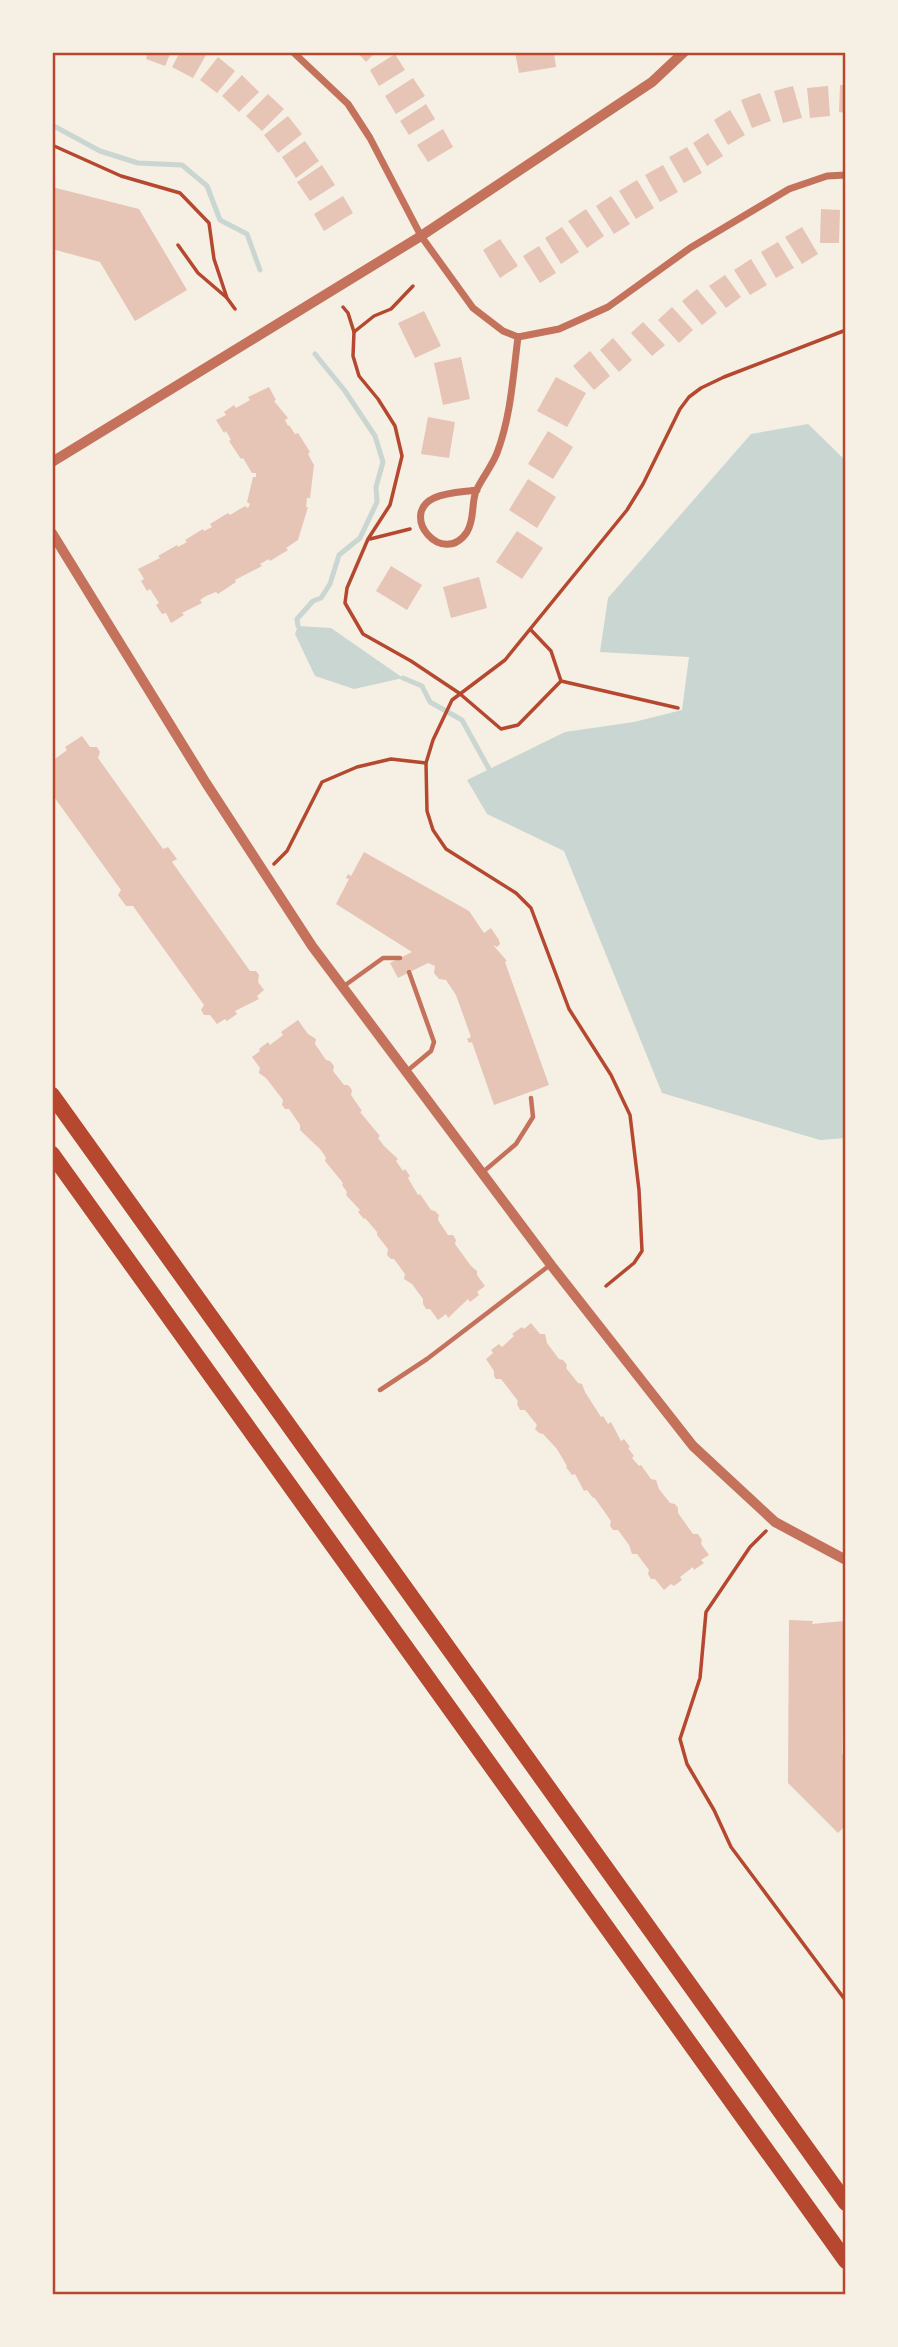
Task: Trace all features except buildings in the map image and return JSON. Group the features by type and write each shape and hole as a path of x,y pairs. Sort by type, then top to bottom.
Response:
{"highway":[{"path":"52,1095 845,2203"},
{"path":"52,1154 845,2261"}],"street":[{"path":"293,52 348,104 370,138 421,236 473,308 503,331 518,337 559,329 608,307 690,248 789,189 827,176 845,175"},
{"path":"52,462 421,236 652,82 684,52"},
{"path":"477,490 432,498 424,507 421,516 422,526 432,540 442,544 453,543 463,537 472,519 477,490 497,453 508,413 518,337"},
{"path":"52,533 206,783 312,946 551,1265 693,1446 775,1522 845,1560"}],"lane":[{"path":"342,987 383,958 400,958"},
{"path":"406,1071 431,1051 435,1042 409,972"},
{"path":"482,1173 516,1144 533,1117 531,1098"},
{"path":"380,1390 426,1359 551,1265"}],"path":[{"path":"52,145 121,176 180,192 209,223 214,259 227,298 234,309"},
{"path":"178,245 198,273 227,298"},
{"path":"354,332 374,316 391,310 412,286"},
{"path":"344,307 354,332 353,356 359,376 379,399 395,426 402,456 390,505 368,539 347,588 345,603 363,634 411,660 459,693 501,729 517,725 561,681"},
{"path":"606,1286 634,1263 642,1251 639,1190 630,1115 611,1075 569,1009 531,908 516,892 446,849 440,842 427,811 426,762 452,700 505,660 627,510 689,397 724,377 845,330"},
{"path":"368,539 422,526"},
{"path":"531,630 551,651 561,681"},
{"path":"561,681 678,708"},
{"path":"265,875 287,851 322,782 357,767 391,759 426,762"},
{"path":"775,1522 750,1547 706,1612 700,1678 680,1739 687,1763 714,1810 731,1847 845,2001"}],"shaded area":[{"path":"808,424 846,461 846,1138 820,1140 662,1093 564,851 487,814 467,780 565,732 634,722 682,710 689,657 600,652 608,598 751,434"},
{"path":"298,626 331,628 403,678 354,689 315,676 295,634"}],"waterway":[{"path":"52,125 100,151 138,163 182,165 207,186 220,220 247,234 260,270"},
{"path":"298,626 297,619 313,601 321,598 330,584 339,555 360,538 377,502 376,487 383,462 375,436 345,391 315,354"},
{"path":"403,678 422,686 430,702 462,720 489,769"}]}
